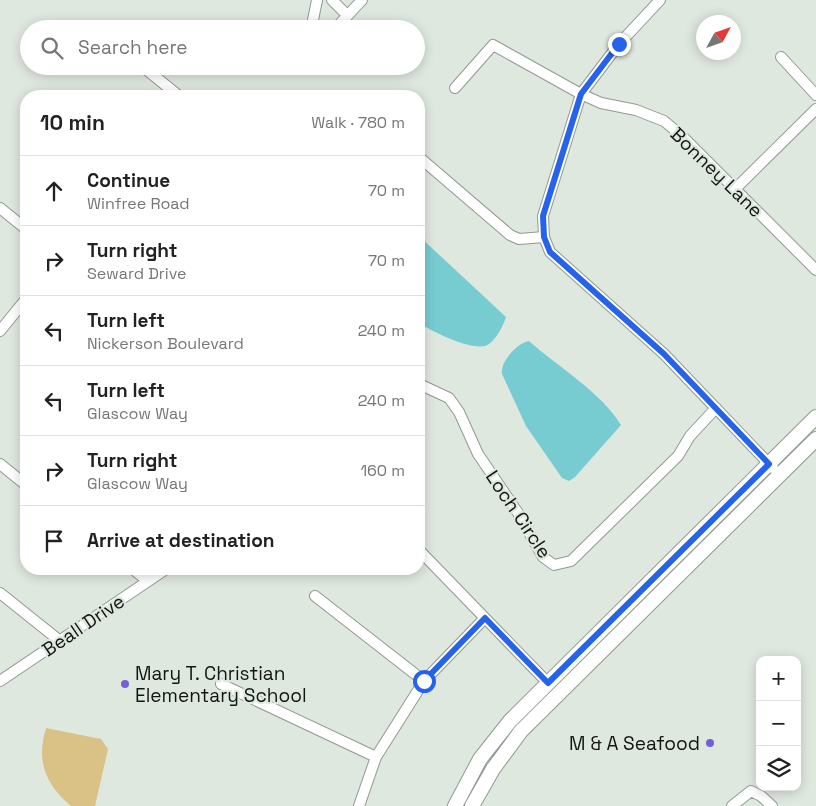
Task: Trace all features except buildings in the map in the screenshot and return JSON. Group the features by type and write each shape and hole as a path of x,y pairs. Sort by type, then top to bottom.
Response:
{"street":[{"path":"313,20 317,0"},
{"path":"332,0 347,15"},
{"path":"342,20 362,0"},
{"path":"660,0 619,44 581,94 543,216 544,237 550,252 664,354 780,475"},
{"name":"Bonney Lane","path":"455,88 493,45 581,94 601,103 636,110 664,121 682,136 816,270"},
{"path":"781,57 816,95"},
{"path":"153,75 172,90"},
{"path":"735,190 816,109"},
{"path":"425,162 510,235 519,240 544,237"},
{"path":"0,208 20,224"},
{"path":"0,331 20,306"},
{"name":"Loch Circle","path":"425,387 449,398 459,412 478,454 518,513 543,557 554,565 570,561 678,456 690,436 716,408"},
{"path":"455,806 469,776 492,741 816,417"},
{"path":"472,806 493,769 522,731 816,440"},
{"path":"0,464 20,480"},
{"path":"425,556 548,683"},
{"path":"140,575 148,581"},
{"name":"Beall Drive","path":"0,681 157,575"},
{"path":"0,593 60,641"},
{"path":"315,596 424,681"},
{"path":"359,806 376,757 424,681 485,618"},
{"path":"221,684 376,757"},
{"path":"732,806 751,791 762,796 772,806"}],"shaded area":[{"path":"46,728 101,739 108,749 95,806 71,806 62,798 49,780 45,771 42,751"}],"water":[{"path":"425,242 506,317 495,339 483,346 464,344 425,326"},
{"path":"529,341 591,391 621,425 575,477 569,481 562,478 526,426 502,374 506,359 510,354 519,345"}],"place":[{"name":"Mary T. Christian Elementary School","path":"125,684"},
{"name":"M & A Seafood","path":"710,743"}],"route":[{"path":"424,681 485,618 548,683 769,464 664,354 550,252 544,237 543,216 548,195 581,94 619,44"}]}
